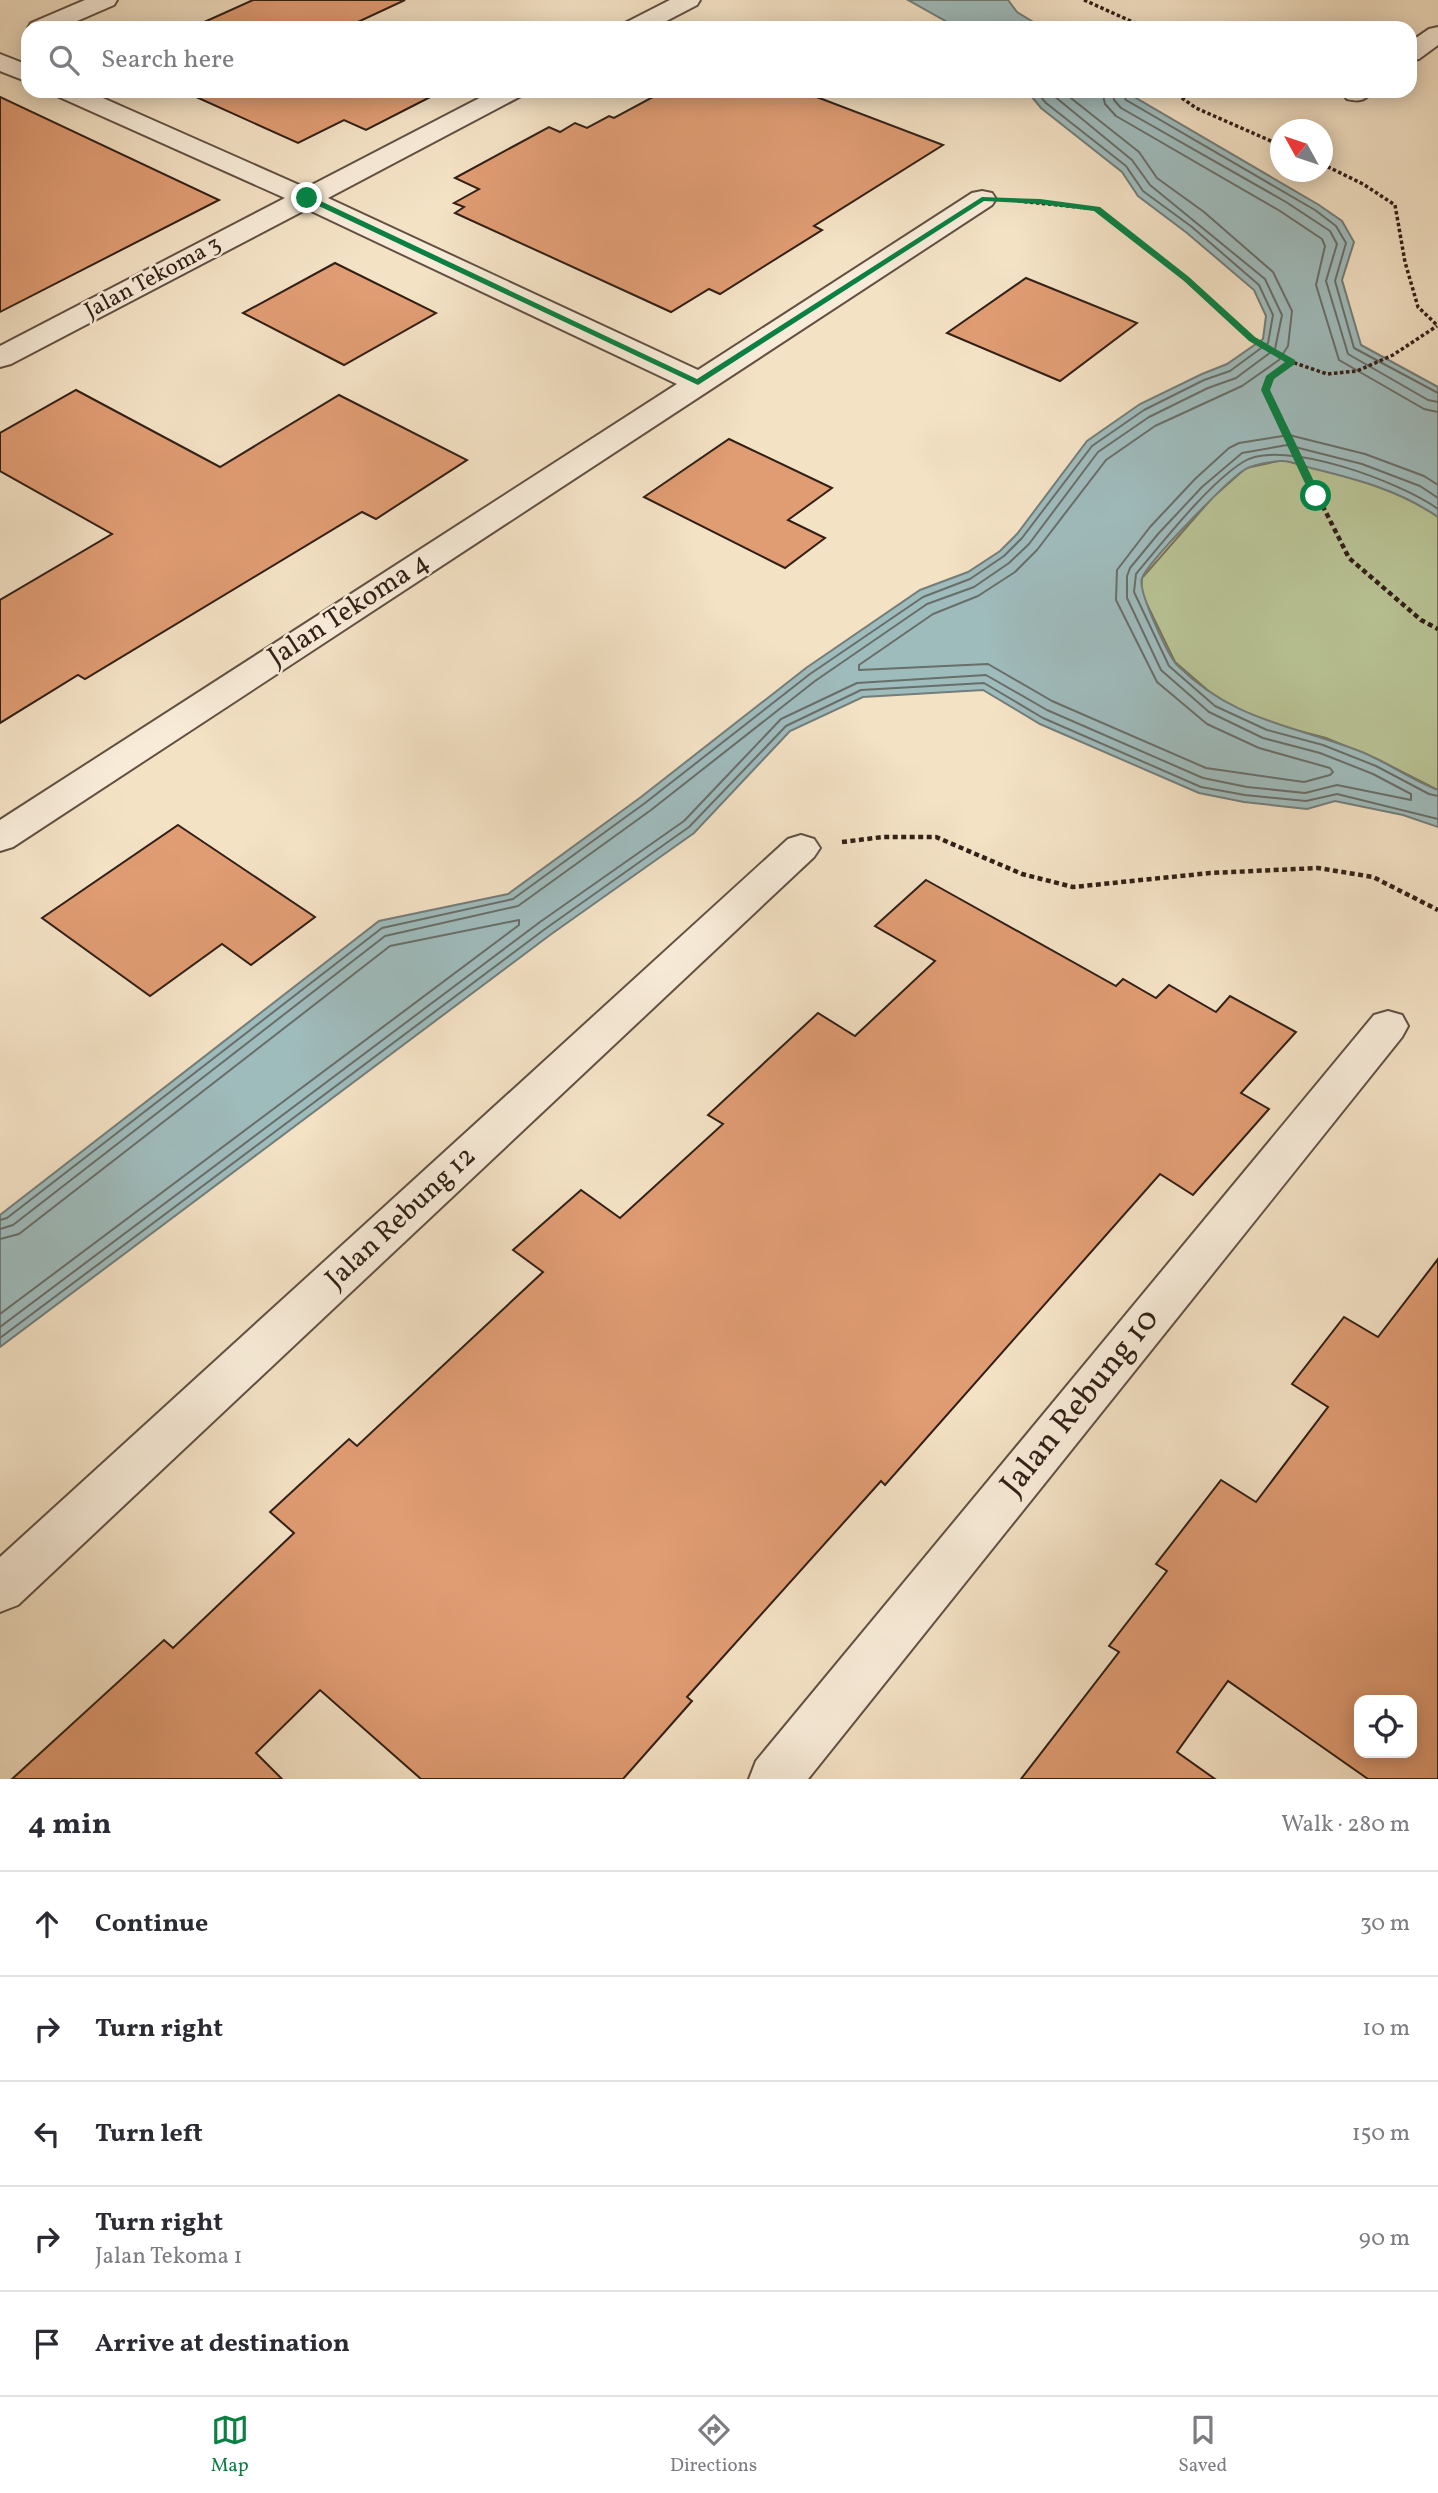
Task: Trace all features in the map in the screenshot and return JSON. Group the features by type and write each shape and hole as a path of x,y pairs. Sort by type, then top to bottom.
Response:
{"street":[{"path":"59,21 105,0"},
{"path":"648,21 688,0"},
{"path":"1417,49 1438,34"},
{"path":"82,98 307,198 698,382"},
{"name":"Jalan Tekoma 3","path":"0,358 499,98"},
{"name":"Jalan Tekoma 4","path":"0,838 982,199"},
{"name":"Jalan Rebung 12","path":"0,1589 802,848"},
{"name":"Jalan Rebung 10","path":"775,1779 1388,1026"}],"path":[{"path":"1084,0 1131,21"},
{"path":"1182,98 1196,108 1270,141"},
{"path":"982,199 1097,209 1186,279 1252,339 1292,362 1327,374 1345,374 1393,355 1438,326 1418,307 1405,261 1395,205 1363,184 1333,169"},
{"path":"1292,362 1269,378 1265,390 1349,558 1421,620 1438,629"},
{"path":"802,848 883,837 936,837 1022,874 1073,887 1210,873 1318,868 1373,877 1438,910"}],"green space":[{"path":"1283,460 1383,488 1438,517 1438,790 1379,760 1326,738 1269,723 1219,700 1175,662 1141,592 1142,578 1213,497 1246,468"}],"water":[{"path":"908,0 1008,0 1017,12 1032,21 946,21"},
{"path":"1033,98 1136,98 1270,176 1270,182 1280,182 1342,221 1354,242 1342,280 1361,345 1438,387 1438,517 1408,500 1361,481 1287,461 1252,466 1235,477 1173,539 1147,569 1142,585 1154,622 1173,659 1199,684 1242,710 1362,752 1438,790 1438,827 1403,815 1335,801 1307,809 1244,802 1199,793 1040,724 983,690 863,697 790,731 694,833 550,935 0,1347 0,1215 379,921 508,894 641,797 806,668 920,590 968,572 1000,551 1017,534 1087,441 1140,404 1227,364 1263,339 1266,316 1254,290 1187,233 1138,196 1122,172 1041,108"}],"building":[{"path":"253,0 405,0 360,21 206,21"},
{"path":"0,97 219,200 0,312"},
{"path":"198,98 428,98 366,130 344,120 298,143"},
{"path":"651,98 819,98 943,145 814,226 822,230 720,294 709,289 671,312 455,213 464,207 454,203 479,189 455,178 549,127 560,132 575,123 587,128 609,116 614,118"},
{"path":"335,263 436,313 344,365 243,313"},
{"path":"1026,278 1137,323 1060,381 947,333"},
{"path":"76,390 220,467 339,395 467,460 376,519 362,512 85,679 78,675 0,723 0,600 112,534 0,471 0,433"},
{"path":"729,439 832,488 788,520 825,538 785,568 644,497"},
{"path":"178,825 315,917 251,965 222,944 150,996 42,918"},
{"path":"926,880 1116,986 1123,979 1156,998 1169,985 1216,1012 1230,996 1296,1032 1241,1093 1269,1109 1193,1195 1160,1174 885,1485 881,1481 687,1697 692,1701 623,1779 421,1779 320,1690 256,1753 282,1779 12,1779 164,1640 173,1648 294,1533 270,1512 349,1439 357,1446 543,1272 513,1250 581,1190 620,1218 723,1124 708,1115 818,1013 855,1036 935,961 875,926"},
{"path":"1438,1259 1438,1779 1368,1779 1228,1681 1177,1752 1215,1779 1021,1779 1119,1652 1109,1646 1167,1571 1156,1564 1221,1480 1256,1502 1328,1407 1292,1384 1344,1317 1378,1337"}],"route":[{"path":"307,198 698,382 982,199 1097,209 1186,279 1252,339 1292,362 1269,378 1265,390 1316,496"}]}
